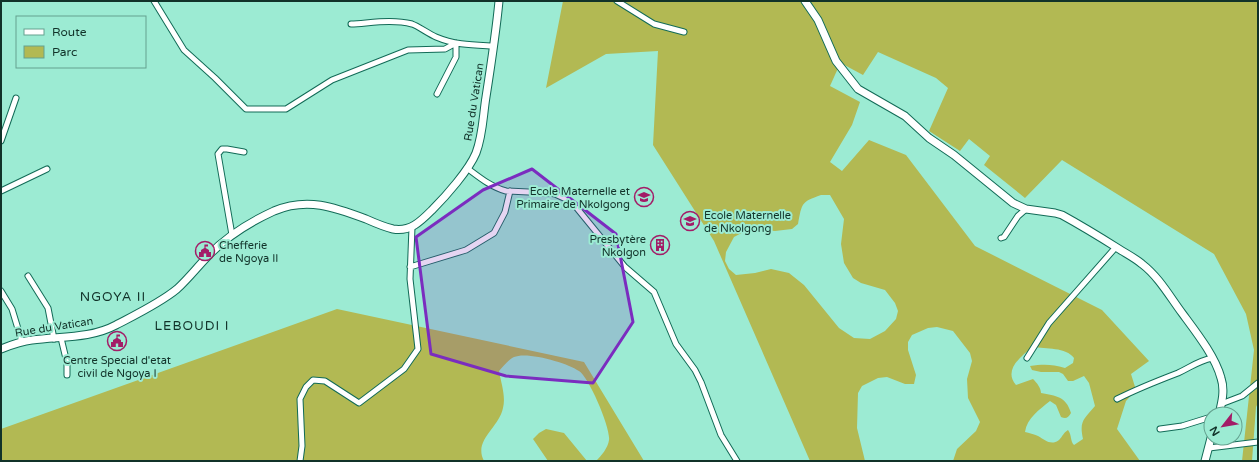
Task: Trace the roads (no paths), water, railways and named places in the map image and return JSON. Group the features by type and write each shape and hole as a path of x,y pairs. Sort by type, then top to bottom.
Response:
{"street":[{"path":"154,1 184,50 246,109 286,109 332,80 408,50 445,49 456,43"},
{"name":"Rue du Vatican","path":"1,349 22,342 57,338 108,329 176,290 208,255 232,235 276,210 292,206 315,204 338,208 387,227 404,229 419,223 440,202 467,168 472,161 478,146 500,1"},
{"path":"617,1 654,24 684,32"},
{"path":"805,1 818,20 836,60 858,89 905,116 929,138 954,155 1012,203 1026,209 1062,215 1088,229 1142,264 1157,279 1212,358 1219,371 1223,385 1221,404 1242,396 1258,383"},
{"path":"351,24 397,22 414,25 423,31 456,43 493,46"},
{"path":"437,94 456,57 456,43"},
{"path":"1,141 16,98"},
{"path":"232,235 218,154 222,149 244,152"},
{"path":"467,168 494,187 510,191 555,194 576,207 625,267 654,292 676,344 696,370 721,435 737,461"},
{"path":"1,191 47,169"},
{"path":"410,267 466,250 494,232 505,212 510,191"},
{"path":"1001,238 1004,237 1018,216 1026,209"},
{"path":"300,461 302,446 300,399 306,387 313,380 325,381 359,403 404,369 418,349 410,279 412,227"},
{"path":"1027,358 1050,323 1116,247"},
{"path":"28,276 48,308 57,338 67,363 67,374"},
{"path":"1,291 12,309 22,342"},
{"path":"1117,399 1179,372 1200,361 1212,358"},
{"path":"1160,429 1182,426 1203,419"},
{"path":"1205,461 1209,448 1258,442"}],"place":[{"name":"Ecole Maternelle et Primaire de Nkolgong","path":"644,197"},
{"name":"Ecole Maternelle de Nkolgong","path":"690,221"},
{"name":"Presbytère Nkolgon","path":"660,245"},
{"name":"Chefferie de Ngoya II","path":"205,251"},
{"name":"Centre Special d'etat civil de Ngoya I","path":"117,341"}],"district":[{"name":"NGOYA II","path":"113,297"},
{"name":"LEBOUDI I","path":"192,326"}]}
